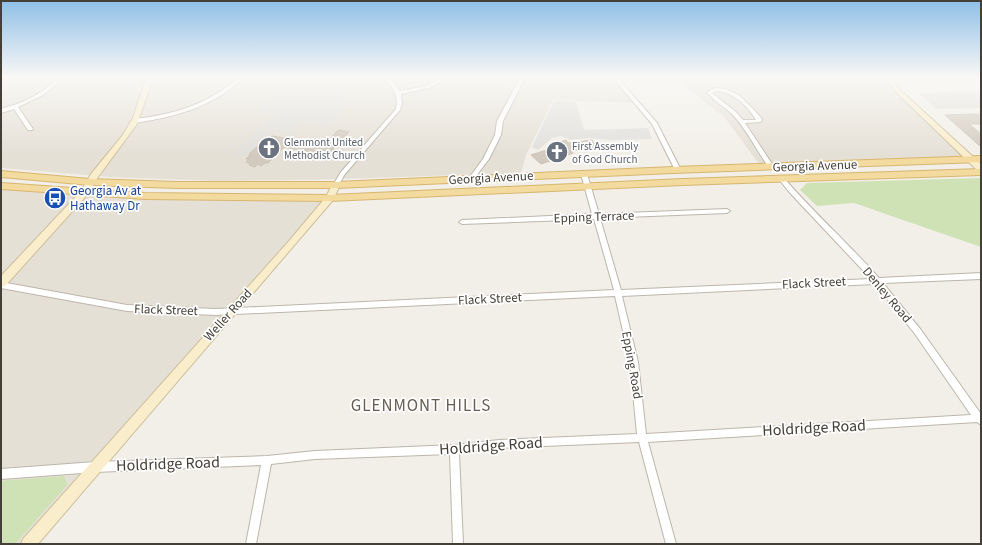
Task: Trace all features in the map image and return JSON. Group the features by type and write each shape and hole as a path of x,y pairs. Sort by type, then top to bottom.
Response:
{"main road":[{"name":"Georgia Avenue","path":"1,174 90,182 178,185 336,185 678,170 981,159"},
{"name":"Georgia Avenue","path":"1,186 145,196 330,198 981,170"}],"street":[{"path":"1,111 23,103"},
{"path":"1,284 85,192 90,182 130,130 141,103"},
{"path":"135,121 161,118 185,112 206,103"},
{"name":"Weller Road","path":"28,544 292,244 330,198 343,173 398,109 400,103"},
{"path":"471,179 486,159 498,135 500,121 509,103"},
{"path":"637,103 654,123 678,170"},
{"path":"722,103 741,121 771,167"},
{"path":"741,121 759,121 760,119 744,103"},
{"path":"911,103 981,170"},
{"path":"15,107 30,129"},
{"name":"Epping Road","path":"584,174 618,293 634,362 642,438 671,544"},
{"name":"Denley Road","path":"781,178 805,207 877,280 980,419"},
{"name":"Epping Terrace","path":"462,222 727,211"},
{"name":"Flack Street","path":"1,284 127,308 216,312 981,276"},
{"name":"Holdridge Road","path":"1,474 95,467 267,460 315,455 454,449 499,444 642,438 980,419"},
{"path":"454,449 458,544"},
{"path":"251,544 267,460"}],"shaded area":[{"path":"1,103 551,103 526,155 521,173 311,180 216,181 110,177 1,168"},
{"path":"261,103 350,103 328,126 303,121 289,134 278,132 281,128 276,127 247,155 234,153 261,127 264,127 276,116 257,111 263,107 259,105"},
{"path":"553,103 576,103 584,130 648,128 652,139 610,140 589,138 570,140 561,136 552,138 538,150 532,147"},
{"path":"707,103 913,103 969,159 762,168 725,118"},
{"path":"930,103 981,103 981,108 936,109"},
{"path":"1,186 85,192 330,198 28,544 1,544"}],"green space":[{"path":"981,178 981,247 854,203 817,206 800,190 807,183"},
{"path":"64,476 68,484 15,544 1,544 1,481"}],"building":[{"path":"978,114 981,116 981,124 969,124 981,134 981,147 945,115"},
{"name":"Glenmont United Methodist Church","path":"340,130 349,132 333,149 336,150 331,156 284,147 268,163 261,166 258,164 255,167 246,162 249,159 246,159 250,155 249,154 262,142 273,136 288,139 286,141 322,148 337,131"},
{"name":"First Assembly of God Church","path":"566,140 568,143 592,140 596,147 572,151 573,153 541,164 531,155 553,148 550,145"}],"place":[{"name":"Glenmont United Methodist Church","path":"269,148"},
{"name":"First Assembly of God Church","path":"557,152"},
{"name":"Georgia Av at Hathaway Dr","path":"55,198"}],"district":[{"name":"GLENMONT HILLS","path":"421,406"}]}
